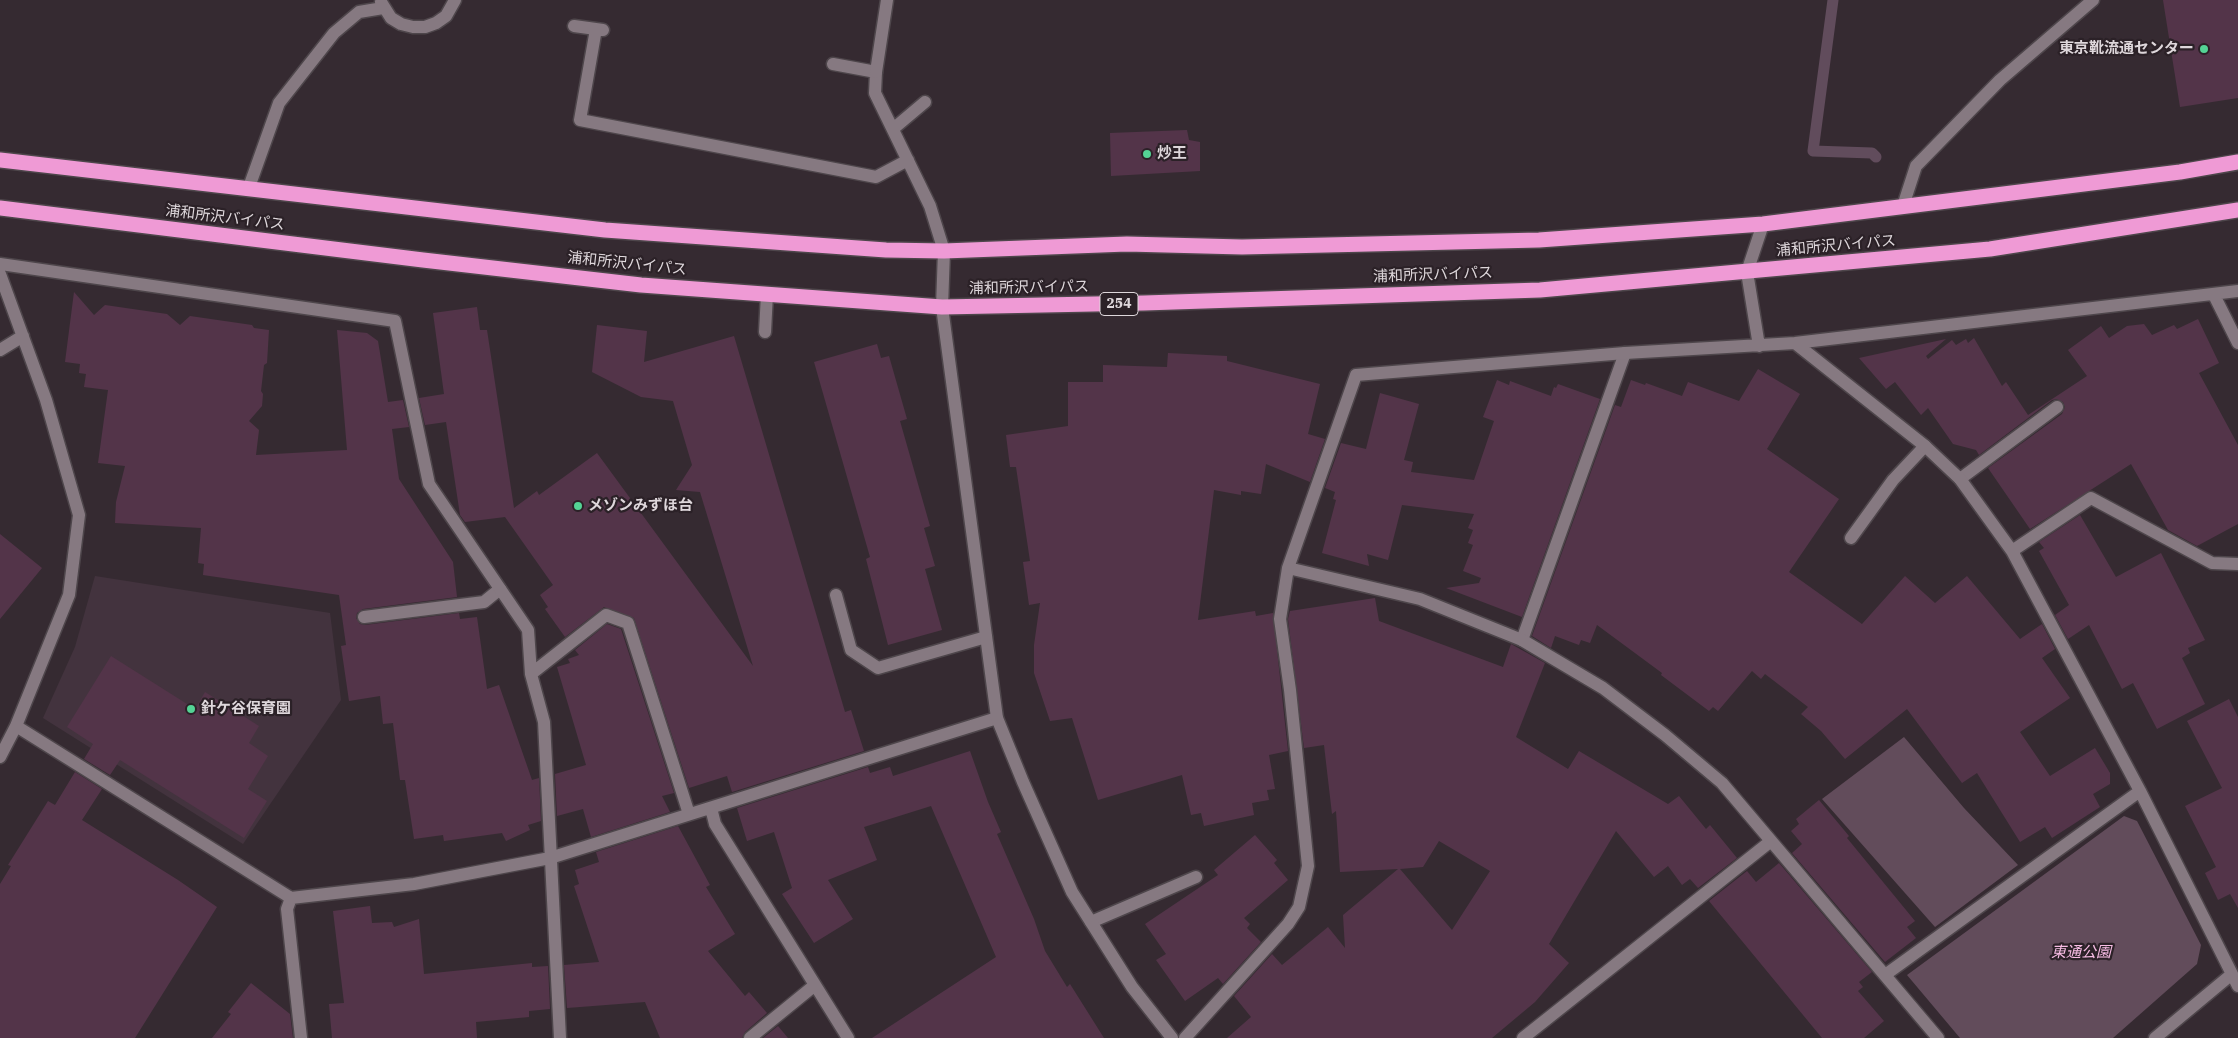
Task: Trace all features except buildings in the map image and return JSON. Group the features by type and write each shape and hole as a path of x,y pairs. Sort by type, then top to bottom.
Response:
{"highway":[{"name":"浦和所沢バイパス","path":"0,160 605,230 886,250 1127,244 1242,247 1539,240 1763,224 2180,172 2238,162"},
{"name":"浦和所沢バイパス","path":"0,208 423,260 641,284 942,307 1144,303 1540,290 1990,249 2238,210"}],"street":[{"path":"248,190 279,103 334,33 359,12 381,4 391,18 401,24 425,27 436,23 446,16 456,0"},
{"path":"887,0 876,72 875,93 930,206 944,250 942,307 997,718 1072,892 1132,987 1172,1038"},
{"path":"1902,206 1916,166 2000,80 2092,0"},
{"path":"574,26 599,29 580,120 876,177 908,160"},
{"path":"833,64 876,72"},
{"path":"893,129 925,102"},
{"path":"1759,346 1748,272 1763,224"},
{"path":"0,264 395,321 429,484 528,630 532,674 544,722 560,1038"},
{"path":"0,274 46,400 79,515 69,595 16,726 0,757"},
{"path":"1185,1038 1288,924 1298,907 1308,866 1290,690 1280,619 1288,568 1356,375 1625,353 1759,346 2238,291"},
{"path":"765,332 767,294"},
{"path":"2214,295 2238,343"},
{"path":"0,350 23,336"},
{"path":"1796,342 1925,446 1960,479 2012,551 2140,791 2238,986"},
{"path":"1522,640 1625,353"},
{"path":"1960,479 2057,407"},
{"path":"1851,538 1894,480 1925,446"},
{"path":"2012,551 2091,498 2212,563 2238,564"},
{"path":"1288,568 1420,599 1522,640 1603,688 1665,735 1722,783 1938,1038"},
{"path":"364,617 484,602 500,589"},
{"path":"836,595 851,650 878,668 986,637"},
{"path":"532,674 606,615 628,623 689,814"},
{"path":"16,726 290,898 414,884 550,858 997,718"},
{"path":"1885,976 2140,791"},
{"path":"711,808 715,824 848,1038"},
{"path":"1523,1038 1772,841"},
{"path":"1091,922 1196,877"},
{"path":"290,898 286,909 301,1038"},
{"path":"2155,1038 2232,974"},
{"path":"750,1038 815,985"}],"shaded area":[{"name":"針ケ谷保育園","path":"95,576 330,613 341,700 243,844 43,718 75,647"}],"green space":[{"path":"1904,737 1964,808 2018,865 1935,927 1822,799"},
{"name":"東通公園","path":"2124,816 2137,821 2201,945 2197,964 2113,1038 1960,1038 1907,975"}],"waterway":[{"path":"1833,0 1813,151 1872,153 1876,157"}],"place":[{"name":"東京靴流通センター","path":"2204,49"},
{"name":"炒王","path":"1147,154"},
{"name":"メゾンみずほ台","path":"578,506"},
{"name":"針ケ谷保育園","path":"191,709"}]}
